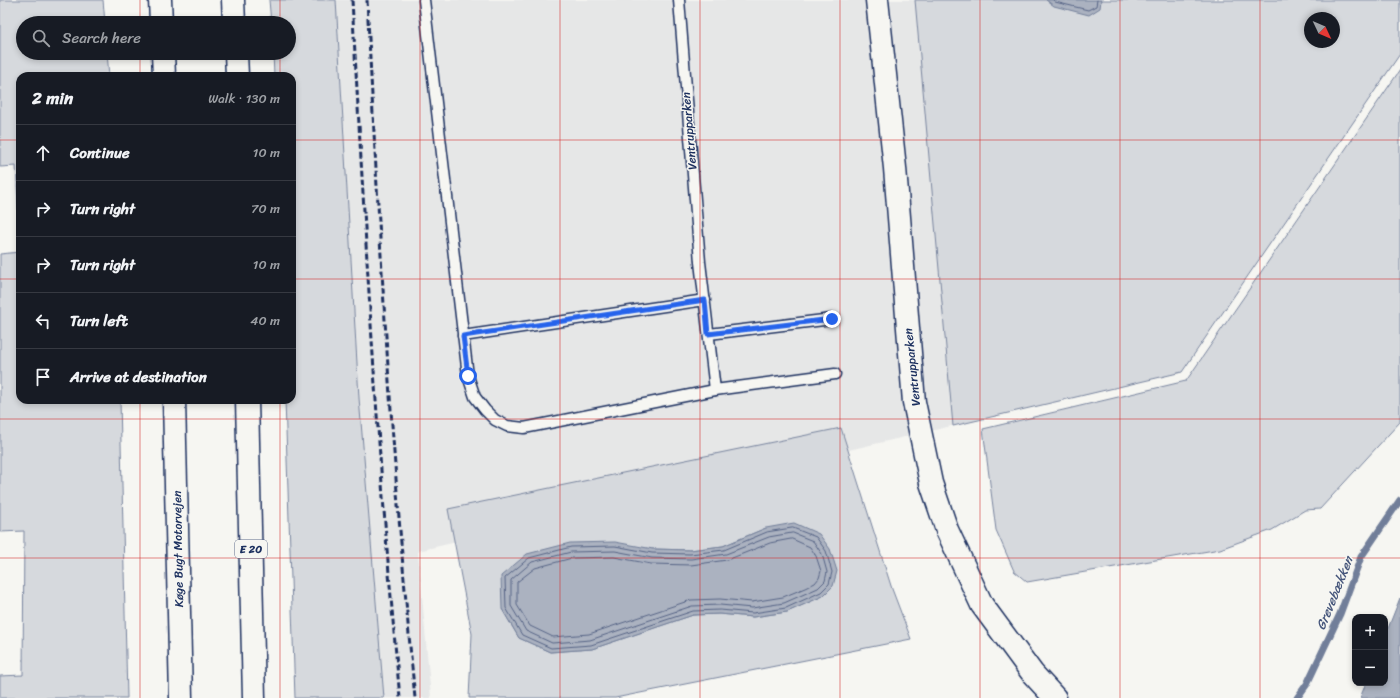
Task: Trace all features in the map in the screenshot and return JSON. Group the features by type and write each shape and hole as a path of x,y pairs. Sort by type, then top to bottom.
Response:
{"main road":[{"path":"160,0 161,16"},
{"path":"233,0 234,16"},
{"name":"Ventrupparken","path":"877,0 895,168 914,402 931,483 947,530 982,605 1033,674 1054,698"},
{"path":"163,60 164,72"},
{"path":"236,60 237,72"},
{"name":"Køge Bugt Motorvejen","path":"174,404 181,698"},
{"name":"E 20","path":"247,404 254,698"}],"lane":[{"path":"424,0 468,376 475,397 484,410 495,420 507,426 524,428 715,390 835,374"},
{"name":"Ventrupparken","path":"679,0 700,262 715,390"},
{"path":"463,336 705,300"},
{"path":"708,334 832,319"}],"shaded area":[{"path":"0,0 103,0 104,16 16,16 16,60 108,60 109,72 16,72 16,166 0,167"},
{"path":"269,0 336,0 359,398 384,698 295,698 285,404 296,404 296,72 274,72 273,60 296,60 296,16 270,16"},
{"path":"336,0 1400,0 1400,54 1182,372 418,551 431,698 384,698 359,398"},
{"path":"915,0 1400,0 1400,54 1182,372 953,426"},
{"path":"1400,70 1400,422 1320,509 1305,510 1272,530 1220,549 1027,582 1014,571 996,530 983,429 1186,381"},
{"path":"16,252 16,404 120,404 127,698 0,698 0,676 23,675 24,531 0,532 0,254"},
{"path":"841,428 892,589 911,639 615,698 469,698 472,634 448,509","holes":["766,528 833,586 823,596 787,612 753,617 719,614 693,615 592,649 550,652 519,638 502,609 653,549 690,550 723,546"]}],"water":[{"path":"1046,0 1101,0 1100,8 1089,15 1054,6"},
{"path":"794,523 819,534 830,549 837,571 833,586 823,596 787,612 753,617 719,614 693,615 592,649 550,652 519,638 502,609 501,576 527,554 570,543 615,542 653,549 690,550 723,546 766,528"},
{"path":"1400,598 1400,698 1360,698 1365,686 1388,686 1388,628"}],"waterway":[{"name":"Grevebækken","path":"1297,698 1307,684 1340,614 1361,557 1400,500"}],"railway":[{"path":"352,0 379,437 400,698"},
{"path":"367,0 381,262 393,437 399,524 415,698"}],"route":[{"path":"468,376 463,336 705,300 708,334 832,319"}]}
